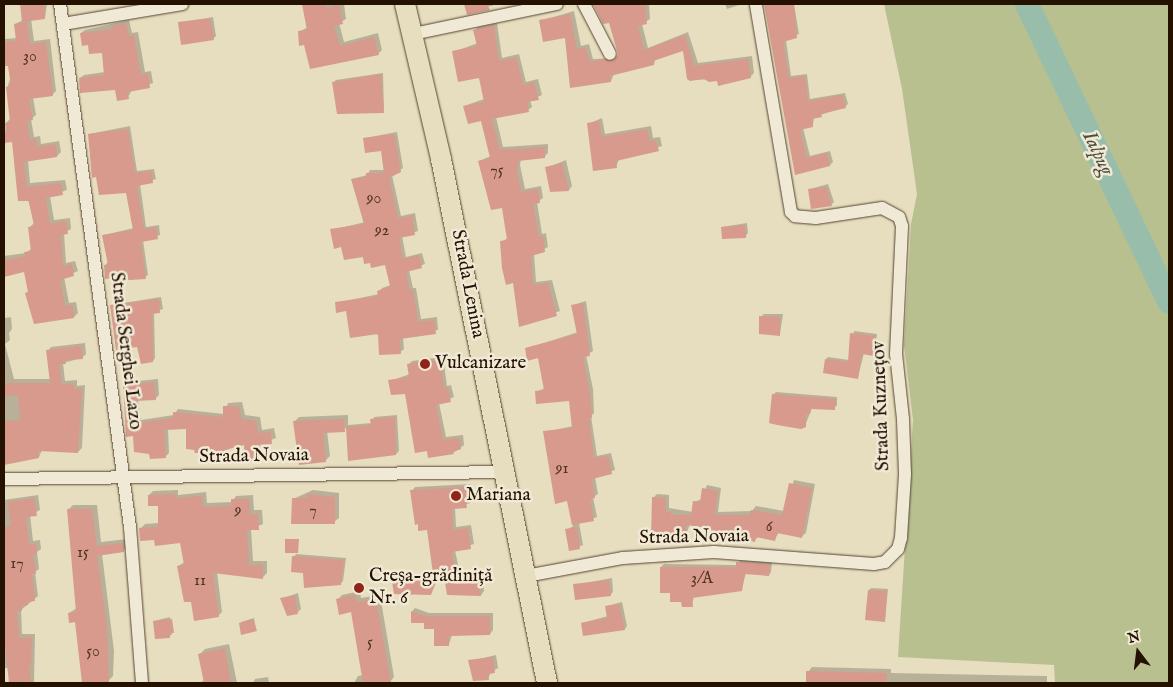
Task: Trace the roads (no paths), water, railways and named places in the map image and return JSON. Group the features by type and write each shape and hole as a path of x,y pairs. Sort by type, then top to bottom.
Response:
{"main road":[{"name":"Strada Lenina","path":"405,4 413,34 505,472 547,683"}],"street":[{"name":"Strada Serghei Lazo","path":"60,4 122,477 142,683"},
{"path":"63,24 182,4"},
{"path":"413,34 557,4"},
{"path":"584,4 610,54"},
{"name":"Strada Kuznețov","path":"756,4 791,212 795,216 816,218 882,208 899,217 902,226 896,354 902,410 905,474 901,538 893,557"},
{"name":"Strada Novaia","path":"4,479 505,472"},
{"name":"Strada Novaia","path":"526,576 665,554 714,552 874,564 893,557"}],"waterway":[{"name":"Ialpug","path":"1027,4 1169,302"}],"place":[{"name":"Vulcanizare","path":"425,364"},
{"name":"Mariana","path":"456,496"},
{"name":"Creșa-grădiniță Nr. 6","path":"359,588"}]}
